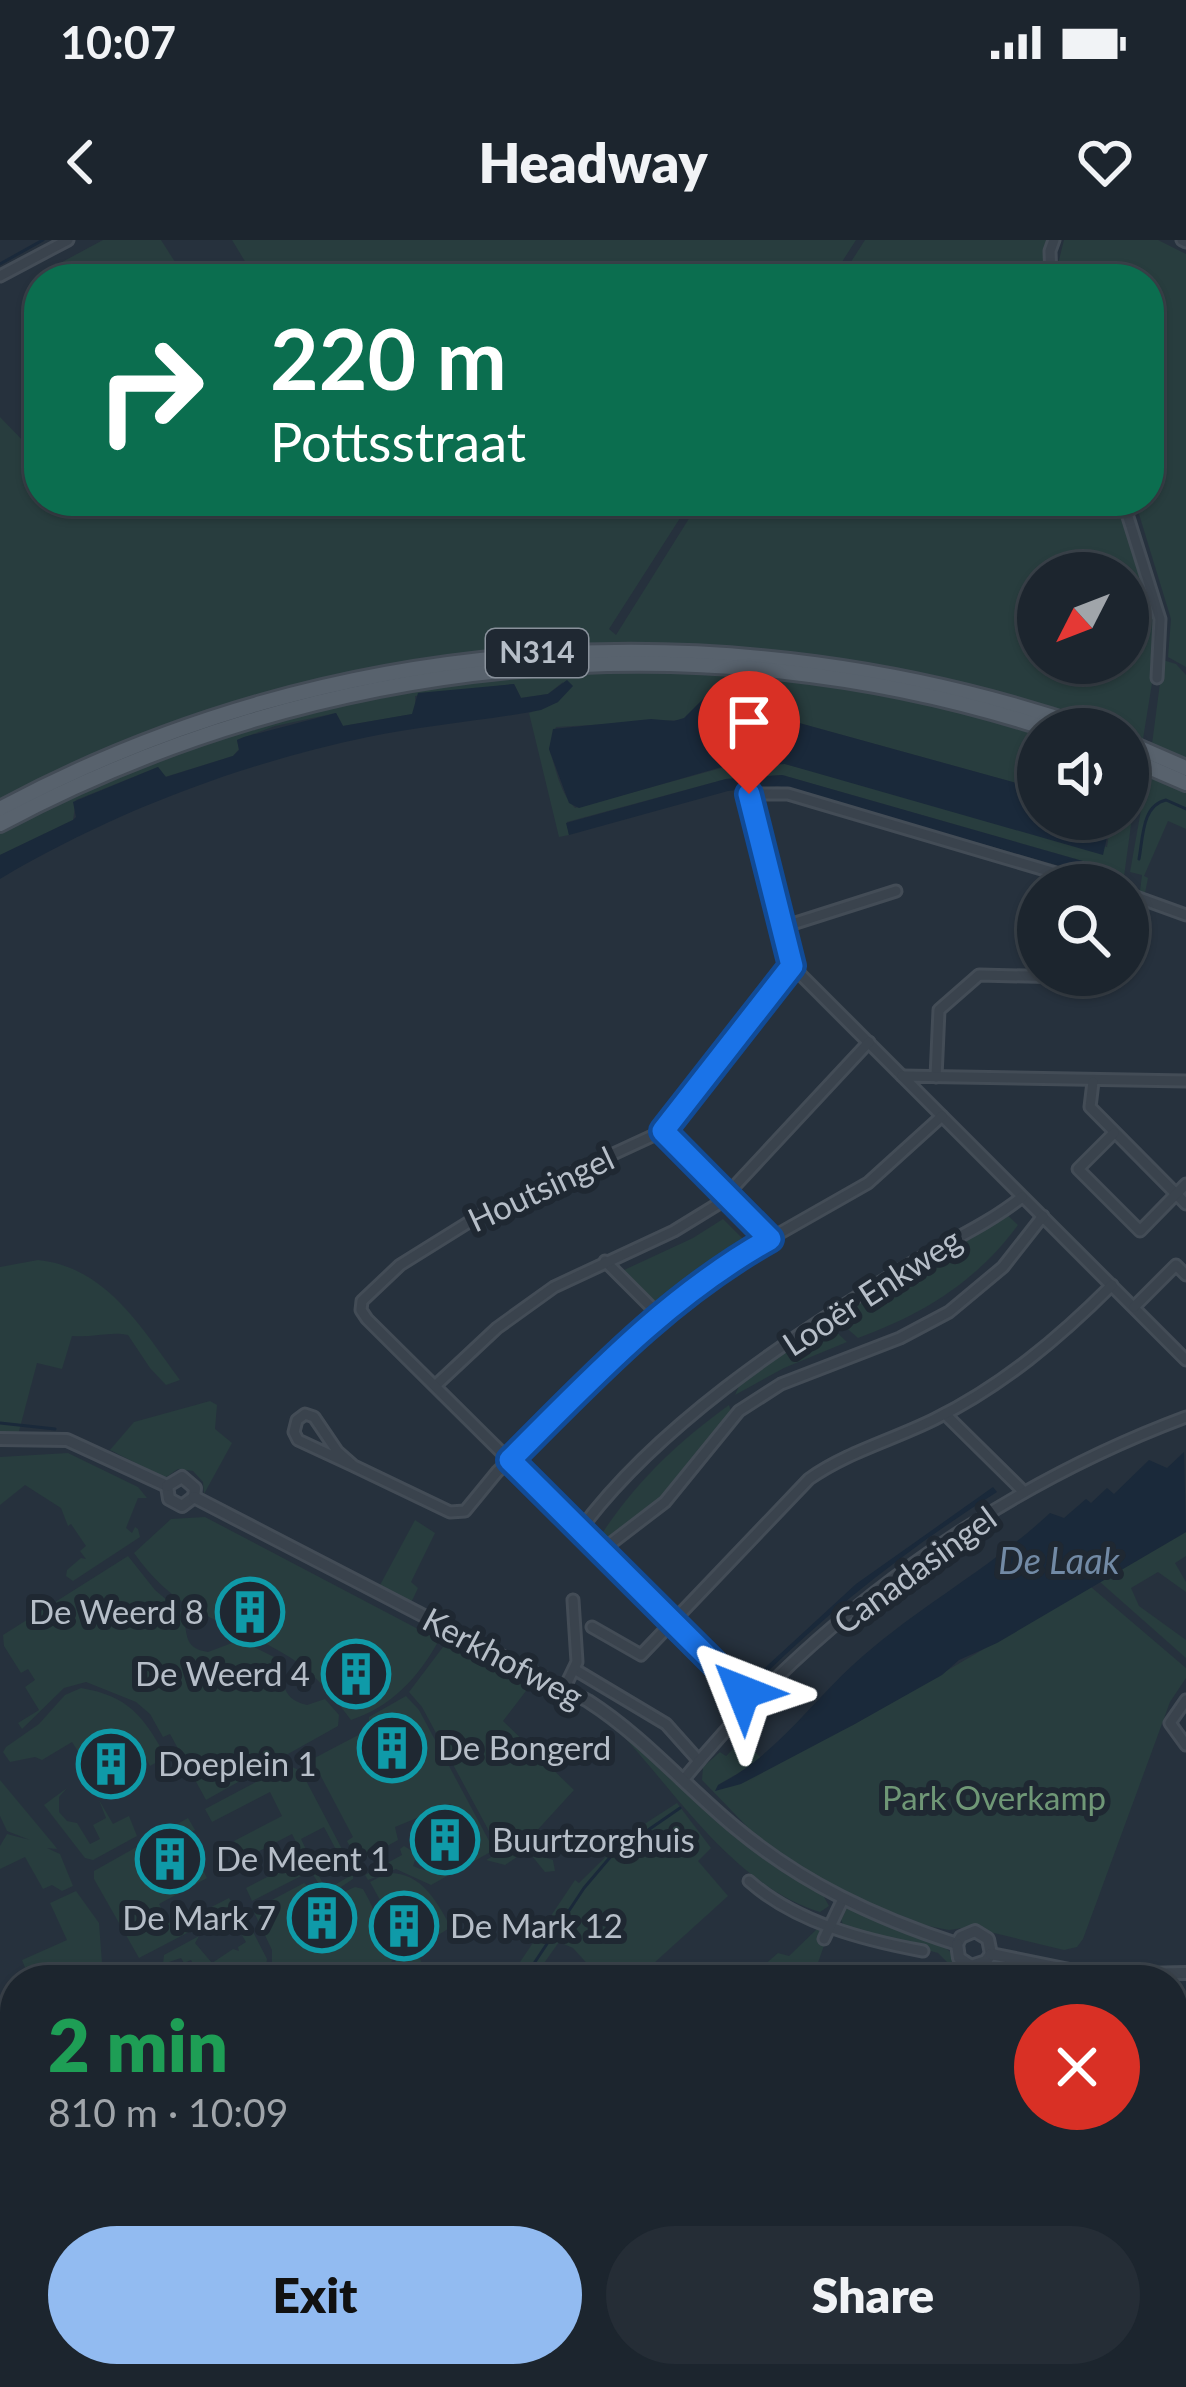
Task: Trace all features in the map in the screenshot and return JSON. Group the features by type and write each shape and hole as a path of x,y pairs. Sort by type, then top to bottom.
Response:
{"main road":[{"name":"N314","path":"0,808 109,756 254,705 387,673 541,653 677,650 809,661 965,691 1021,708"},
{"name":"N314","path":"0,824 118,768 232,725 367,690 524,668 663,664 807,674 934,697 1017,720"},
{"path":"1149,760 1186,783"},
{"path":"1155,762 1186,768"}],"street":[{"path":"0,276 68,240"},
{"path":"1128,516 1160,619 1156,678"},
{"path":"1025,864 788,794 749,794 792,966 1186,1360"},
{"path":"783,927 896,891"},
{"path":"1149,902 1186,915"},
{"name":"Houtsingel","path":"435,1386 367,1319 361,1306 366,1296 433,1242 477,1216 663,1131 792,966"},
{"path":"936,1077 939,1010 979,975 1017,976"},
{"path":"754,1704 435,1386 525,1306 605,1261 674,1231 723,1200 868,1042"},
{"path":"902,1076 1186,1081"},
{"path":"1093,1082 1090,1107 1186,1204"},
{"path":"354,1466 314,1417 305,1414 297,1420 298,1440 354,1466 458,1514 478,1500 510,1460 659,1315 759,1245 868,1183 942,1116"},
{"path":"663,1131 723,1200 770,1239"},
{"path":"1114,1132 1078,1169 1140,1231 1186,1184"},
{"name":"Looër Enkweg","path":"580,1530 638,1462 725,1392 850,1302 1022,1197"},
{"name":"Looër Enkweg","path":"602,1551 664,1502 740,1411 781,1384 900,1338 943,1316 994,1275 1042,1216"},
{"path":"605,1261 659,1315"},
{"path":"1134,1307 1176,1265 1186,1275"},
{"path":"592,1627 641,1654 809,1479 940,1417 1021,1366 1112,1285"},
{"path":"725,1392 740,1411"},
{"path":"940,1417 1024,1492"},
{"name":"Canadasingel","path":"684,1779 819,1641 882,1588 1024,1492 1186,1418"},
{"path":"0,1439 67,1440 167,1486"},
{"path":"182,1477 190,1480 194,1497 189,1503 174,1504 167,1486 182,1477"},
{"name":"Kerkhofweg","path":"194,1497 564,1689 621,1724 753,1842 843,1899 957,1944"},
{"path":"564,1689 577,1655 573,1600"},
{"path":"574,1669 661,1720 699,1761"},
{"path":"1186,1700 1171,1727 1186,1744"},
{"path":"748,1881 780,1904 830,1925 923,1951"},
{"path":"824,1939 843,1899"},
{"path":"970,1965 959,1958 961,1937 975,1931 988,1939 991,1954"},
{"path":"979,1965 991,1954"},
{"path":"991,1954 1042,1965"}],"green space":[{"path":"103,240 161,240 177,264 58,264"},
{"path":"232,240 856,240 841,264 247,264"},
{"path":"865,240 1050,240 1047,264 850,264"},
{"path":"1064,240 1158,240 1186,254 1186,667 1168,657 1171,619 1140,516 1164,516 1164,264 1058,264"},
{"path":"0,417 24,442 24,516 681,516 609,629 616,635 691,516 1122,516 1134,552 1017,552 1017,684 1149,684 1149,599 1156,621 1148,708 1028,708 775,650 632,646 534,650 283,693 0,805"},
{"path":"1163,660 1176,664 1186,675 1186,764 1152,744"},
{"path":"685,668 880,689 1017,724 1017,783 770,715 556,727 549,749 562,788 575,808 725,767 723,756 749,750 754,765 785,764 1017,824 1017,840 1080,840 1107,847 1108,840 1129,840 1126,864 1093,864 782,775 726,779 567,822 569,835 559,837 529,713 558,702 563,682 548,694 521,698 514,684 415,696 413,714 343,726 336,713 275,726 237,740 239,749 233,756 165,777 158,767 76,800 73,820 0,855 0,827 102,778 286,713 465,677"},
{"path":"1153,772 1186,786 1186,829 1168,821 1149,865 1131,864 1136,840 1149,840 1149,775"},
{"path":"1004,1212 1018,1225 1002,1245 926,1307 858,1338 834,1317"},
{"path":"723,1219 746,1242 658,1304 624,1270 693,1238"},
{"path":"38,1260 62,1265 103,1288 137,1321 180,1380 166,1385 128,1335 72,1336 62,1369 37,1363 18,1435 0,1435 0,1267"},
{"path":"826,1322 847,1342 735,1395 740,1384"},
{"path":"210,1401 217,1405 215,1429 232,1443 204,1494 203,1482 193,1471 178,1469 165,1478 110,1450 134,1422"},
{"path":"729,1405 732,1415 660,1503 603,1545 597,1541 656,1467"},
{"path":"68,1453 138,1487 147,1498 138,1498 126,1528 132,1533 135,1527 140,1537 73,1581 66,1576 67,1570 86,1559 80,1551 86,1546 68,1526 61,1508 25,1485 0,1505 0,1457"},
{"path":"205,1517 439,1640 403,1689 351,1720 300,1665 188,1605 134,1553 171,1519"},
{"path":"415,1520 435,1533 411,1582 418,1588 411,1603 379,1587"},
{"path":"1186,1532 1186,1556 1175,1563 1186,1592 1158,1572 1131,1588 1139,1606 1186,1640 1186,1658 1100,1582"},
{"path":"128,1556 155,1590 182,1613 187,1638 194,1647 208,1652 240,1640 276,1658 291,1697 307,1705 325,1699 339,1715 338,1726 206,1800 170,1734 163,1737 150,1714 136,1702 86,1682 64,1688 22,1729 18,1723 39,1710 25,1687 35,1680 28,1669 21,1673 4,1646 3,1635"},
{"name":"Park Overkamp","path":"1091,1587 1186,1668 1186,1678 1170,1702 1077,1947 1064,1950 969,1927 928,1926 847,1895 759,1839 702,1780 703,1767 720,1752 726,1756 736,1746 731,1741 737,1734 762,1759 718,1785 853,1725"},
{"path":"446,1643 529,1687 503,1721 574,1790 532,1836 538,1855 553,1860 555,1871 545,1872 532,1856 523,1853 505,1865 486,1860 497,1854 497,1846 422,1707 409,1692"},
{"path":"81,1688 133,1710 166,1757 150,1766 144,1755 132,1760 122,1738 83,1759 72,1742 42,1760 10,1762 3,1752 6,1747 39,1724 65,1695"},
{"path":"406,1696 419,1710 494,1850 431,1885 396,1869 368,1880 365,1875 402,1855 404,1846 417,1854 413,1866 424,1870 439,1870 475,1856 451,1804 395,1827 398,1840 358,1862 347,1841 353,1837 315,1765 308,1768 305,1763 364,1732 369,1741 374,1740 370,1730 383,1728 378,1720 369,1728 369,1717"},
{"path":"611,1723 718,1822 822,1893 829,1906 820,1912 790,1900 737,1862"},
{"path":"288,1765 301,1771 353,1870 353,1879 332,1893 324,1891 350,1876 324,1827 301,1839 324,1886 311,1871 252,1901 246,1888 304,1858 292,1834 244,1859 234,1841 282,1816 270,1792 212,1822 205,1809"},
{"path":"0,1780 55,1846 57,1849 47,1848 60,1854 73,1886 62,1891 52,1885 43,1889 25,1857 0,1869 0,1846 7,1834 30,1840 7,1831 0,1816"},
{"path":"67,1788 59,1797 59,1812 77,1823 90,1844 100,1839 93,1825 106,1818 99,1800 113,1824 129,1816 137,1836 93,1860 85,1858 44,1805"},
{"path":"677,1803 711,1848 698,1861 728,1896 656,1965 588,1965 573,1948 559,1942 543,1965 518,1965 575,1880 579,1883 629,1834"},
{"path":"188,1818 195,1830 138,1863 150,1885 198,1860 207,1878 159,1904 172,1927 229,1898 235,1908 139,1958 94,1879 94,1871"},
{"path":"387,1873 399,1874 419,1883 433,1898 451,1927 431,1945 417,1949 422,1965 396,1965 395,1952 417,1934 398,1903 385,1909 370,1882"},
{"path":"304,1883 325,1900 355,1887 363,1889 391,1965 272,1965 272,1950 253,1910"},
{"path":"76,1891 99,1923 101,1965 24,1965 22,1960 67,1940 50,1903"},
{"path":"847,1908 942,1945 958,1965 950,1965 938,1953 845,1928 841,1920"},
{"path":"232,1919 248,1922 266,1965 194,1965 181,1958 163,1964 164,1955 199,1936 195,1943 212,1963 233,1949 239,1951 246,1942"},
{"path":"817,1929 828,1934 817,1965 764,1965 778,1953 789,1956"}],"water":[{"path":"567,680 573,686 558,702 541,710 368,737 225,776 87,832 0,879 0,855 73,820 73,802 158,767 166,777 233,756 239,750 237,740 244,737 336,713 343,726 412,714 418,693 514,684 521,698 548,694"},
{"path":"705,697 1017,783 1017,830 785,764 753,765 748,750 723,756 725,766 579,808 569,803 549,749 553,729 684,718"},
{"path":"782,775 1093,864 1053,864 778,786 728,791 569,835 566,823 726,779"},
{"path":"1051,840 1106,840 1103,855"},
{"name":"De Laak","path":"1184,1452 1186,1532 853,1725 741,1784 715,1791 774,1745 877,1644 1050,1513 1064,1518 1107,1488 1114,1494 1149,1460 1167,1468"},
{"path":"993,1487 997,1492 933,1534 843,1603 759,1680 755,1677 856,1584"}],"waterway":[{"path":"0,264 43,240"},
{"path":"1139,859 1152,808 1166,800 1186,809"},
{"path":"0,1423 55,1429"},
{"name":"De Laak","path":"533,1965 612,1855 680,1808"}],"place":[{"name":"De Weerd 8","path":"250,1612"},
{"name":"De Weerd 4","path":"356,1674"},
{"name":"De Bongerd","path":"392,1748"},
{"name":"Doeplein 1","path":"111,1764"},
{"name":"Buurtzorghuis","path":"445,1840"},
{"name":"De Meent 1","path":"170,1859"},
{"name":"De Mark 7","path":"322,1918"},
{"name":"De Mark 12","path":"404,1926"}],"route":[{"path":"743,1692 510,1460 645,1327 704,1281 770,1239 663,1131 792,966 749,794"}]}
